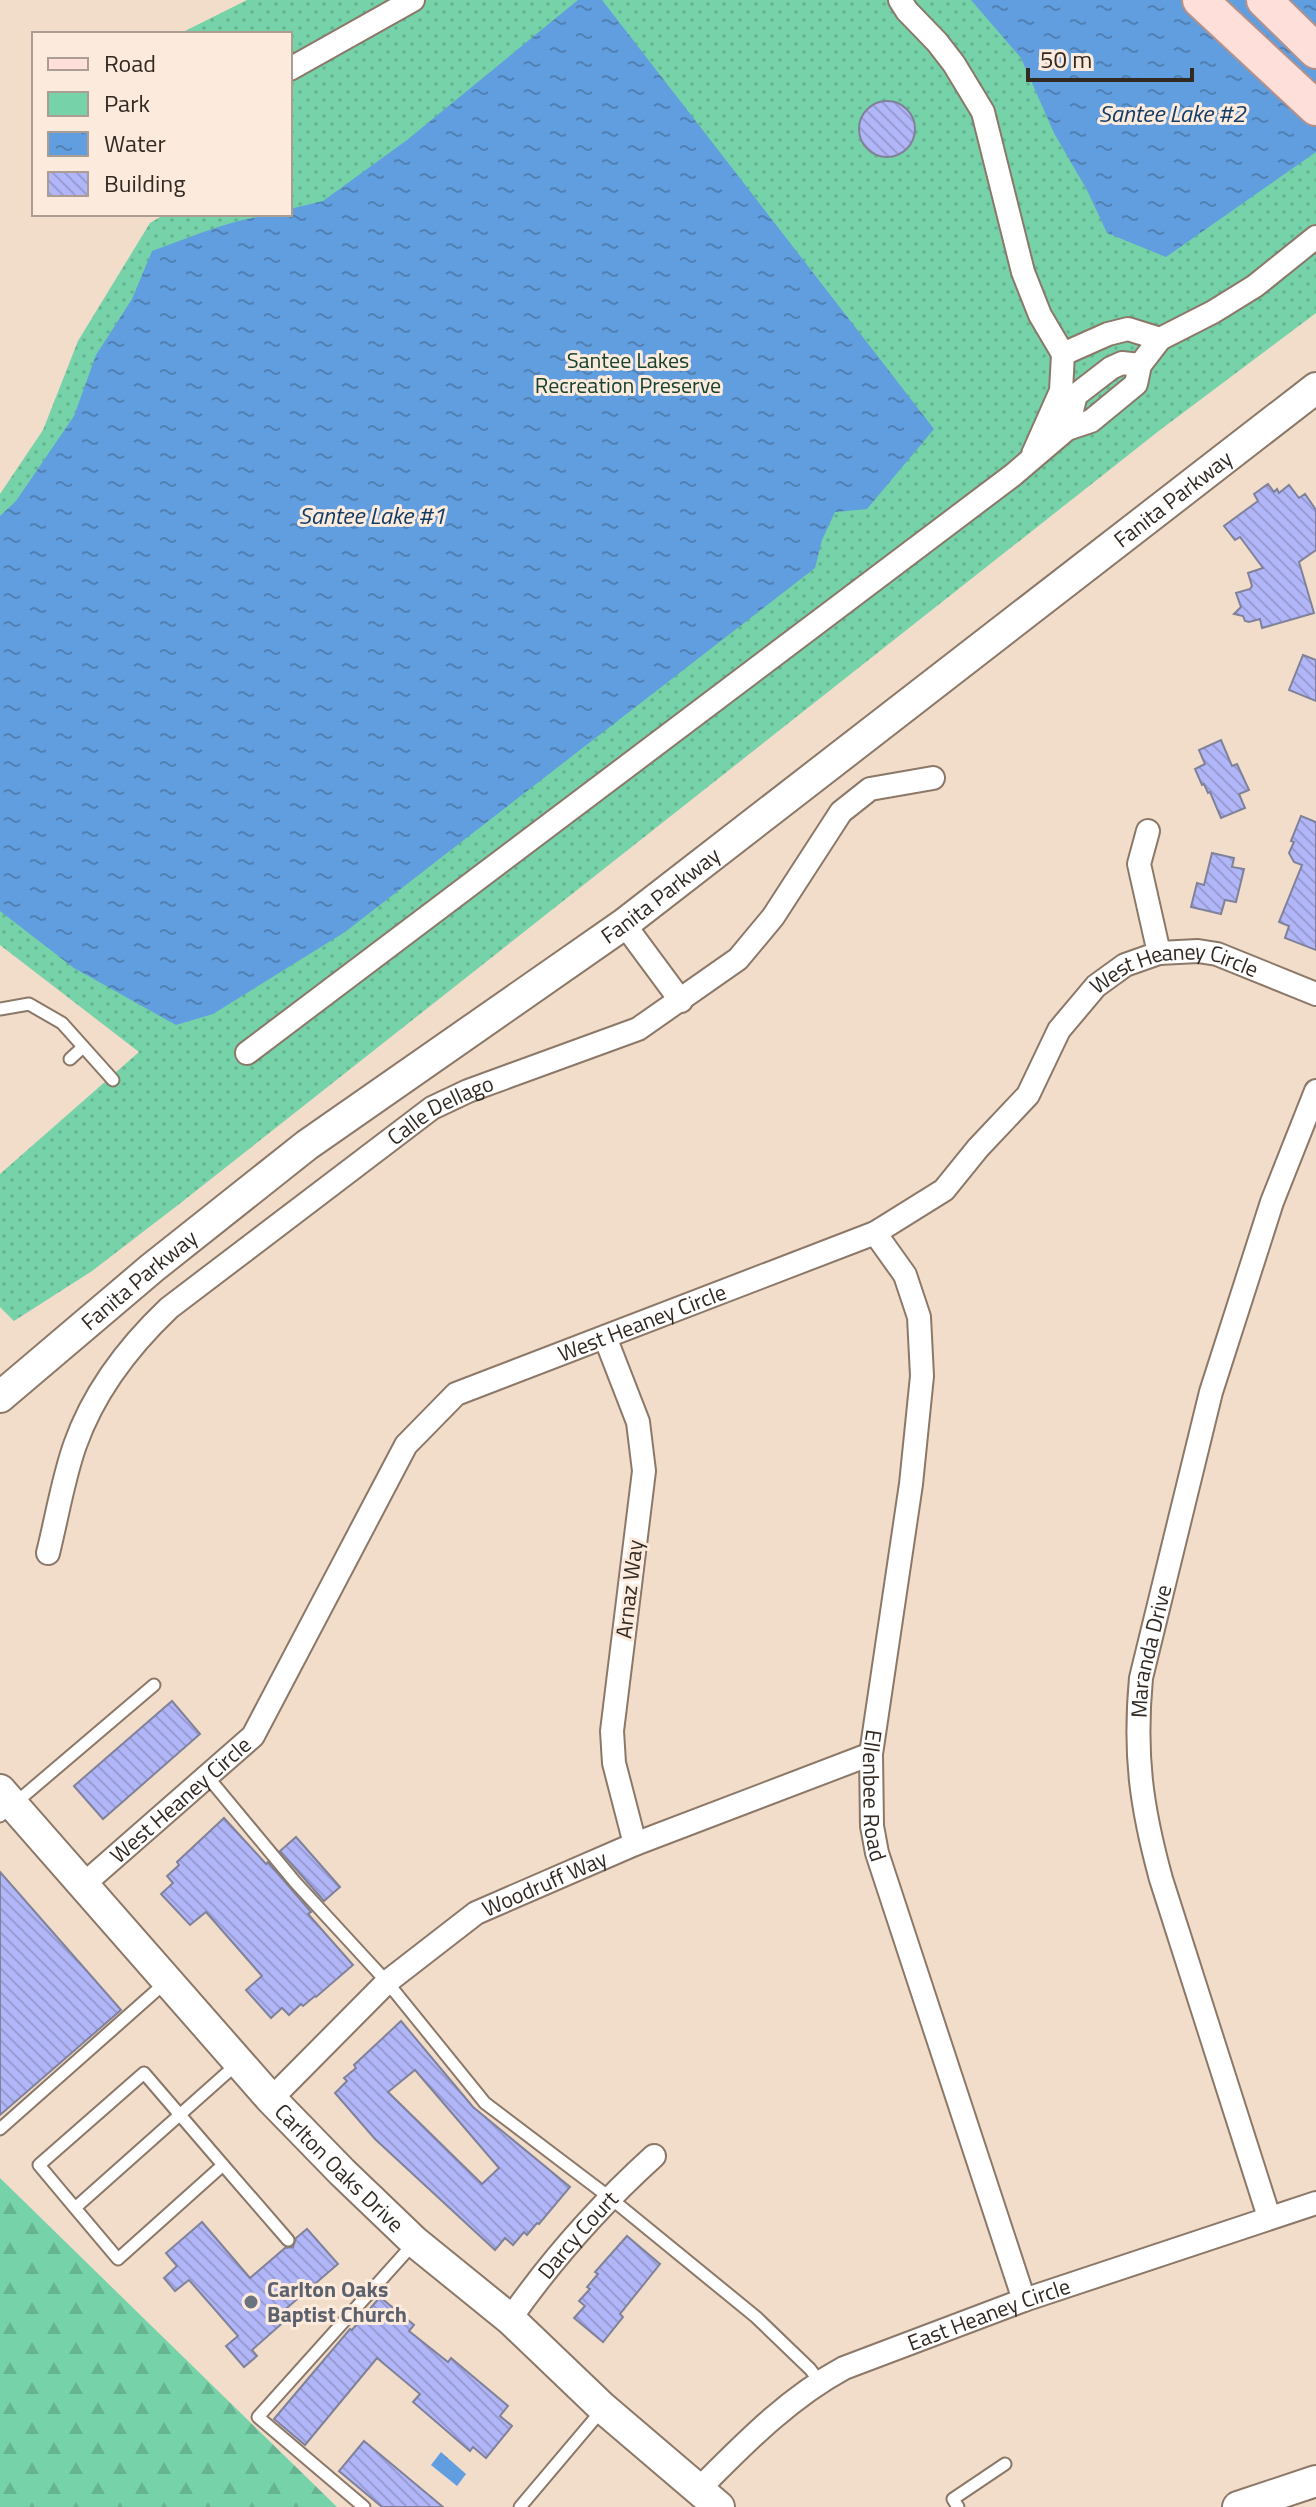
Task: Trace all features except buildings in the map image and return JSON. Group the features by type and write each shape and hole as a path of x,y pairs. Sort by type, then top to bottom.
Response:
{"main road":[{"path":"1200,0 1316,108"},
{"path":"1264,0 1316,51"}],"street":[{"path":"292,68 413,0"},
{"path":"900,0 954,64 983,112 1023,272 1040,315 1063,354 1061,391 1029,462"},
{"path":"247,1053 1029,462 1067,429 1091,421 1136,384 1140,365 1160,339 1255,286 1316,237"},
{"path":"1063,354 1108,334 1128,329 1160,339"},
{"name":"Fanita Parkway","path":"2,1392 307,1145 624,924 1316,388"},
{"name":"Calle Dellago","path":"48,1553 75,1446 86,1418 116,1367 169,1308 432,1108 468,1091 638,1029 681,1001 738,959 773,917 841,812 870,789 933,778"},
{"path":"1148,831 1139,864 1159,953"},
{"path":"624,924 681,1001"},
{"name":"West Heaney Circle","path":"84,1884 253,1736 406,1445 456,1394 875,1233 944,1190 1028,1095 1059,1030 1096,986 1125,965 1159,953 1188,951 1217,954 1316,994"},
{"name":"Maranda Drive","path":"1269,2217 1157,1865 1141,1795 1137,1723 1141,1678 1211,1392 1272,1202 1316,1091"},
{"name":"Ellenbee Road","path":"875,1233 905,1275 919,1317 922,1376 911,1484 871,1754 872,1826 877,1853 1024,2300"},
{"name":"Arnaz Way","path":"605,1337 638,1422 644,1471 612,1731 614,1763 635,1844"},
{"name":"Woodruff Way","path":"271,2099 387,1982 476,1913 635,1844 871,1754"},
{"name":"Carlton Oaks Drive","path":"4,1804 84,1884 271,2099 415,2242 510,2319 603,2408 709,2498"},
{"name":"Darcy Court","path":"510,2319 537,2280 609,2197 654,2156"},
{"name":"East Heaney Circle","path":"709,2498 776,2414 820,2382 869,2357 1024,2300 1316,2203"},
{"path":"1238,2507 1316,2481"}],"lane":[{"path":"0,1009 29,1004 62,1023 113,1080"},
{"path":"70,1059 83,1047"},
{"path":"4,1804 154,1685"},
{"path":"207,1776 295,1882 387,1982 485,2103 609,2197 756,2317 820,2382"},
{"path":"0,2129 167,1981"},
{"path":"75,2208 239,2063"},
{"path":"223,2165 118,2259 39,2165 144,2073 288,2240"},
{"path":"364,2507 258,2417 415,2242"},
{"path":"520,2507 603,2408"},
{"path":"958,2507 953,2499 1005,2464"}],"green space":[{"name":"Santee Lakes Recreation Preserve","path":"247,0 1316,0 1316,313 1160,430 178,1205 92,1271 14,1321 0,1307 0,1174 139,1052 0,945 0,494 43,430 78,341 150,223 162,216 292,216 292,32 183,32"},
{"path":"0,2178 337,2507 0,2507"}],"water":[{"name":"Santee Lake #1","path":"578,0 602,0 934,429 867,509 835,512 822,540 815,568 345,932 213,1014 176,1025 74,968 0,911 0,516 16,501 74,416 96,355 132,299 152,251 220,226 266,216 292,216 292,209 323,201 407,140"},
{"name":"Santee Lake #2","path":"971,0 1316,0 1316,152 1166,257 1107,233 1087,190 1054,133 1021,58"},
{"path":"441,2452 466,2474 457,2486 431,2465"}],"place":[{"name":"Carlton Oaks Baptist Church","path":"251,2302"}]}
